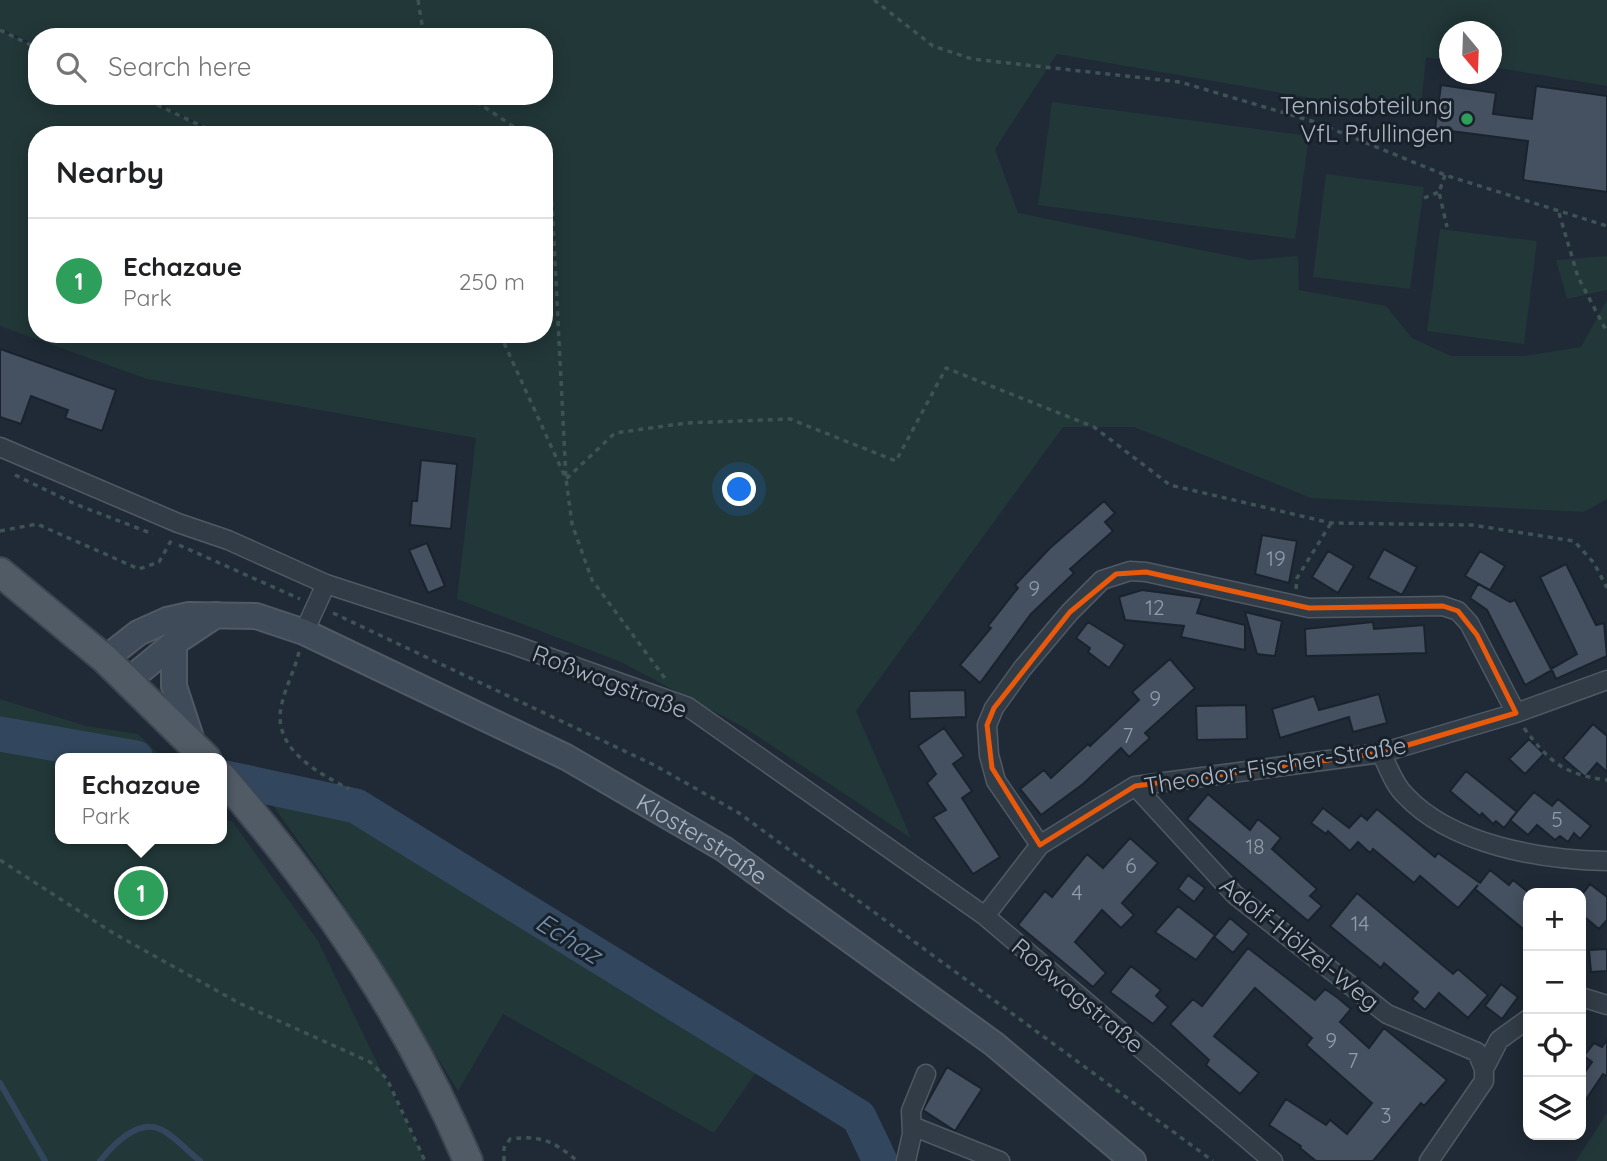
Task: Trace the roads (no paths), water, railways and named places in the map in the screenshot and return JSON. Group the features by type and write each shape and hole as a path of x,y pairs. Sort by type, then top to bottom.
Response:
{"main road":[{"path":"3,574 105,659 200,751"},
{"name":"Klosterstraße","path":"105,659 150,626 189,615 256,616 304,632 566,757 724,849 994,1044 1133,1161"},
{"path":"128,681 174,643 216,615"},
{"path":"174,643 174,686 200,751"},
{"path":"227,782 300,871 352,946 409,1040 468,1161"}],"street":[{"name":"Roßwagstraße","path":"0,447 178,523 228,540 326,584 514,645 688,707 985,916 1273,1161"},
{"path":"1040,845 996,781 989,755 987,725 994,708 1022,669 1093,588 1116,574 1146,572 1293,604 1330,608 1428,604 1458,611 1477,635 1516,713"},
{"path":"304,632 318,607 326,584"},
{"name":"Theodor-Fischer-Straße","path":"985,916 1040,845 1135,786 1381,752 1516,713 1607,680"},
{"path":"1381,752 1404,795 1437,820 1492,845 1571,860 1607,861"},
{"name":"Adolf-Hölzel-Weg","path":"1135,786 1235,895 1387,1014 1477,1052 1484,1069"},
{"path":"1586,999 1607,1005"},
{"path":"1429,1161 1484,1081 1484,1069 1499,1040 1523,1023"},
{"path":"906,1161 912,1126 911,1111 926,1074"},
{"path":"912,1126 1000,1161"}],"waterway":[{"name":"Echaz","path":"0,734 108,753"},
{"name":"Echaz","path":"227,778 356,806 859,1117 880,1161"},
{"path":"0,1083 45,1161"},
{"path":"100,1161 126,1135 151,1127 170,1135 200,1161"}],"place":[{"name":"Tennisabteilung VfL Pfullingen","path":"1467,119"},
{"name":"Echazaue","path":"141,893"}]}
